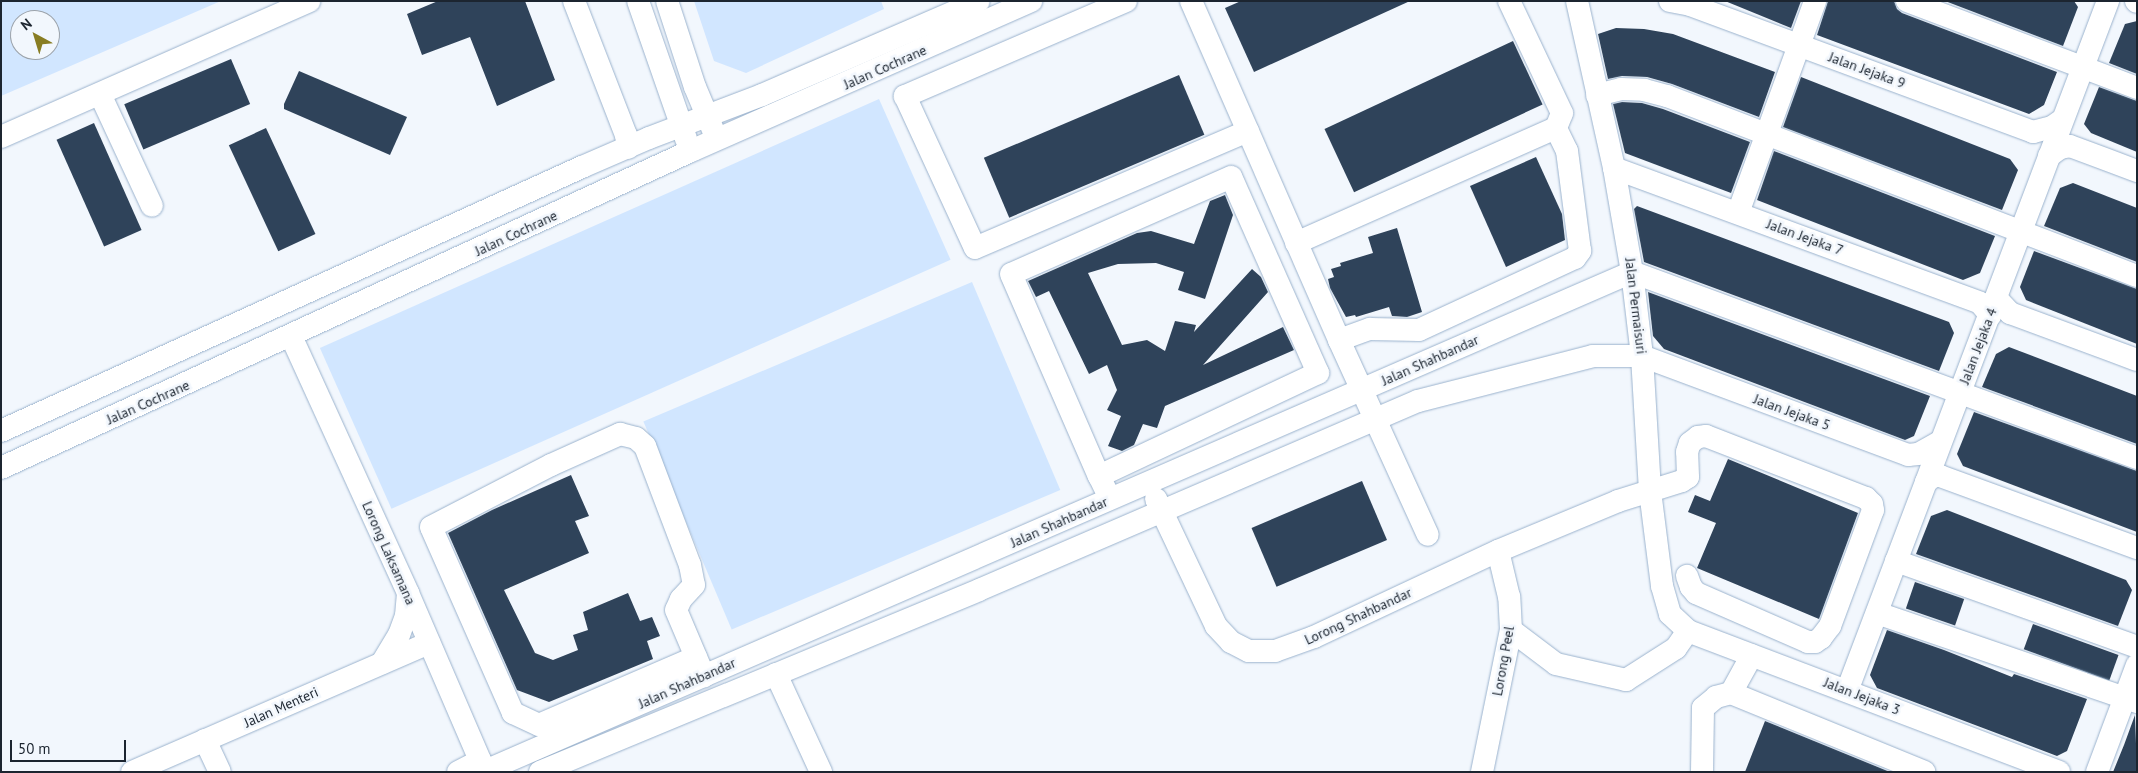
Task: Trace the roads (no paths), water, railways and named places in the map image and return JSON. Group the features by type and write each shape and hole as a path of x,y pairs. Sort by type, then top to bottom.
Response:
{"street":[{"path":"1,138 309,1"},
{"path":"574,1 626,135 628,148"},
{"path":"638,1 681,126 692,151"},
{"path":"667,1 707,116 718,140"},
{"name":"Jalan Cochrane","path":"1,431 628,148 762,95 980,1"},
{"name":"Jalan Cochrane","path":"1,468 692,151 1032,1"},
{"path":"1126,1 905,96 975,248 1248,131"},
{"path":"1191,1 1361,390 1428,535"},
{"path":"1296,243 1556,128 1562,113 1509,1"},
{"name":"Jalan Permaisuri","path":"1577,1 1614,168 1632,272 1642,356 1650,491 1662,586 1670,614"},
{"name":"Jalan Jejaka 9","path":"1670,1 1690,5 2033,132 2052,127 2062,120"},
{"path":"1738,212 1815,1"},
{"path":"1907,1 2137,88"},
{"name":"Jalan Jejaka 4","path":"1847,690 2108,1"},
{"path":"1597,95 1621,89 1644,90 1667,96 2137,276"},
{"path":"100,94 152,206"},
{"path":"1339,340 1370,329 1418,330 1575,258 1580,250 1567,152 1556,128"},
{"path":"2049,156 2060,148 2070,146 2137,171"},
{"name":"Jalan Jejaka 7","path":"1614,168 2137,360"},
{"path":"1099,476 1318,373 1231,178 1011,274 1099,476 1110,499"},
{"path":"1632,272 2137,458"},
{"name":"Jalan Shahbandar","path":"458,772 483,768 700,666 1148,483 1632,272"},
{"name":"Lorong Laksamana","path":"292,336 408,593 483,768"},
{"name":"Jalan Shahbandar","path":"540,772 1161,512 1418,401 1594,356 1642,356"},
{"name":"Jalan Jejaka 5","path":"1642,356 1908,455 1918,454 1941,442"},
{"path":"620,434 636,438 645,446 690,565 694,586 681,599 676,610 700,666 539,725 513,713 431,527 551,465 620,434"},
{"name":"Lorong Shahbandar","path":"1148,483 1216,626 1231,642 1249,651 1275,651 1314,637 1498,551 1618,501 1688,477 1687,452 1690,443 1698,437 1706,436 1866,498 1872,504 1873,510 1830,626 1821,638 1815,642 1808,642 1696,593 1691,587 1687,576"},
{"path":"1926,482 1934,476 1940,476 2137,548"},
{"name":"Lorong Peel","path":"1482,772 1511,630 1509,597 1498,551"},
{"path":"1896,562 2137,647"},
{"path":"382,663 399,635 406,616 408,593"},
{"path":"1877,612 2131,700"},
{"name":"Jalan Jejaka 3","path":"1670,614 1688,631 2059,772"},
{"path":"1511,630 1556,664 1626,680 1676,648 1688,631"},
{"name":"Jalan Menteri","path":"132,772 166,765 205,740 429,643"},
{"path":"1730,693 1752,655"},
{"path":"2097,772 2131,700 2137,665"},
{"path":"776,674 821,772"},
{"path":"1702,772 1703,708 1716,697 1730,693 1925,772"},
{"path":"205,740 220,772"}]}
